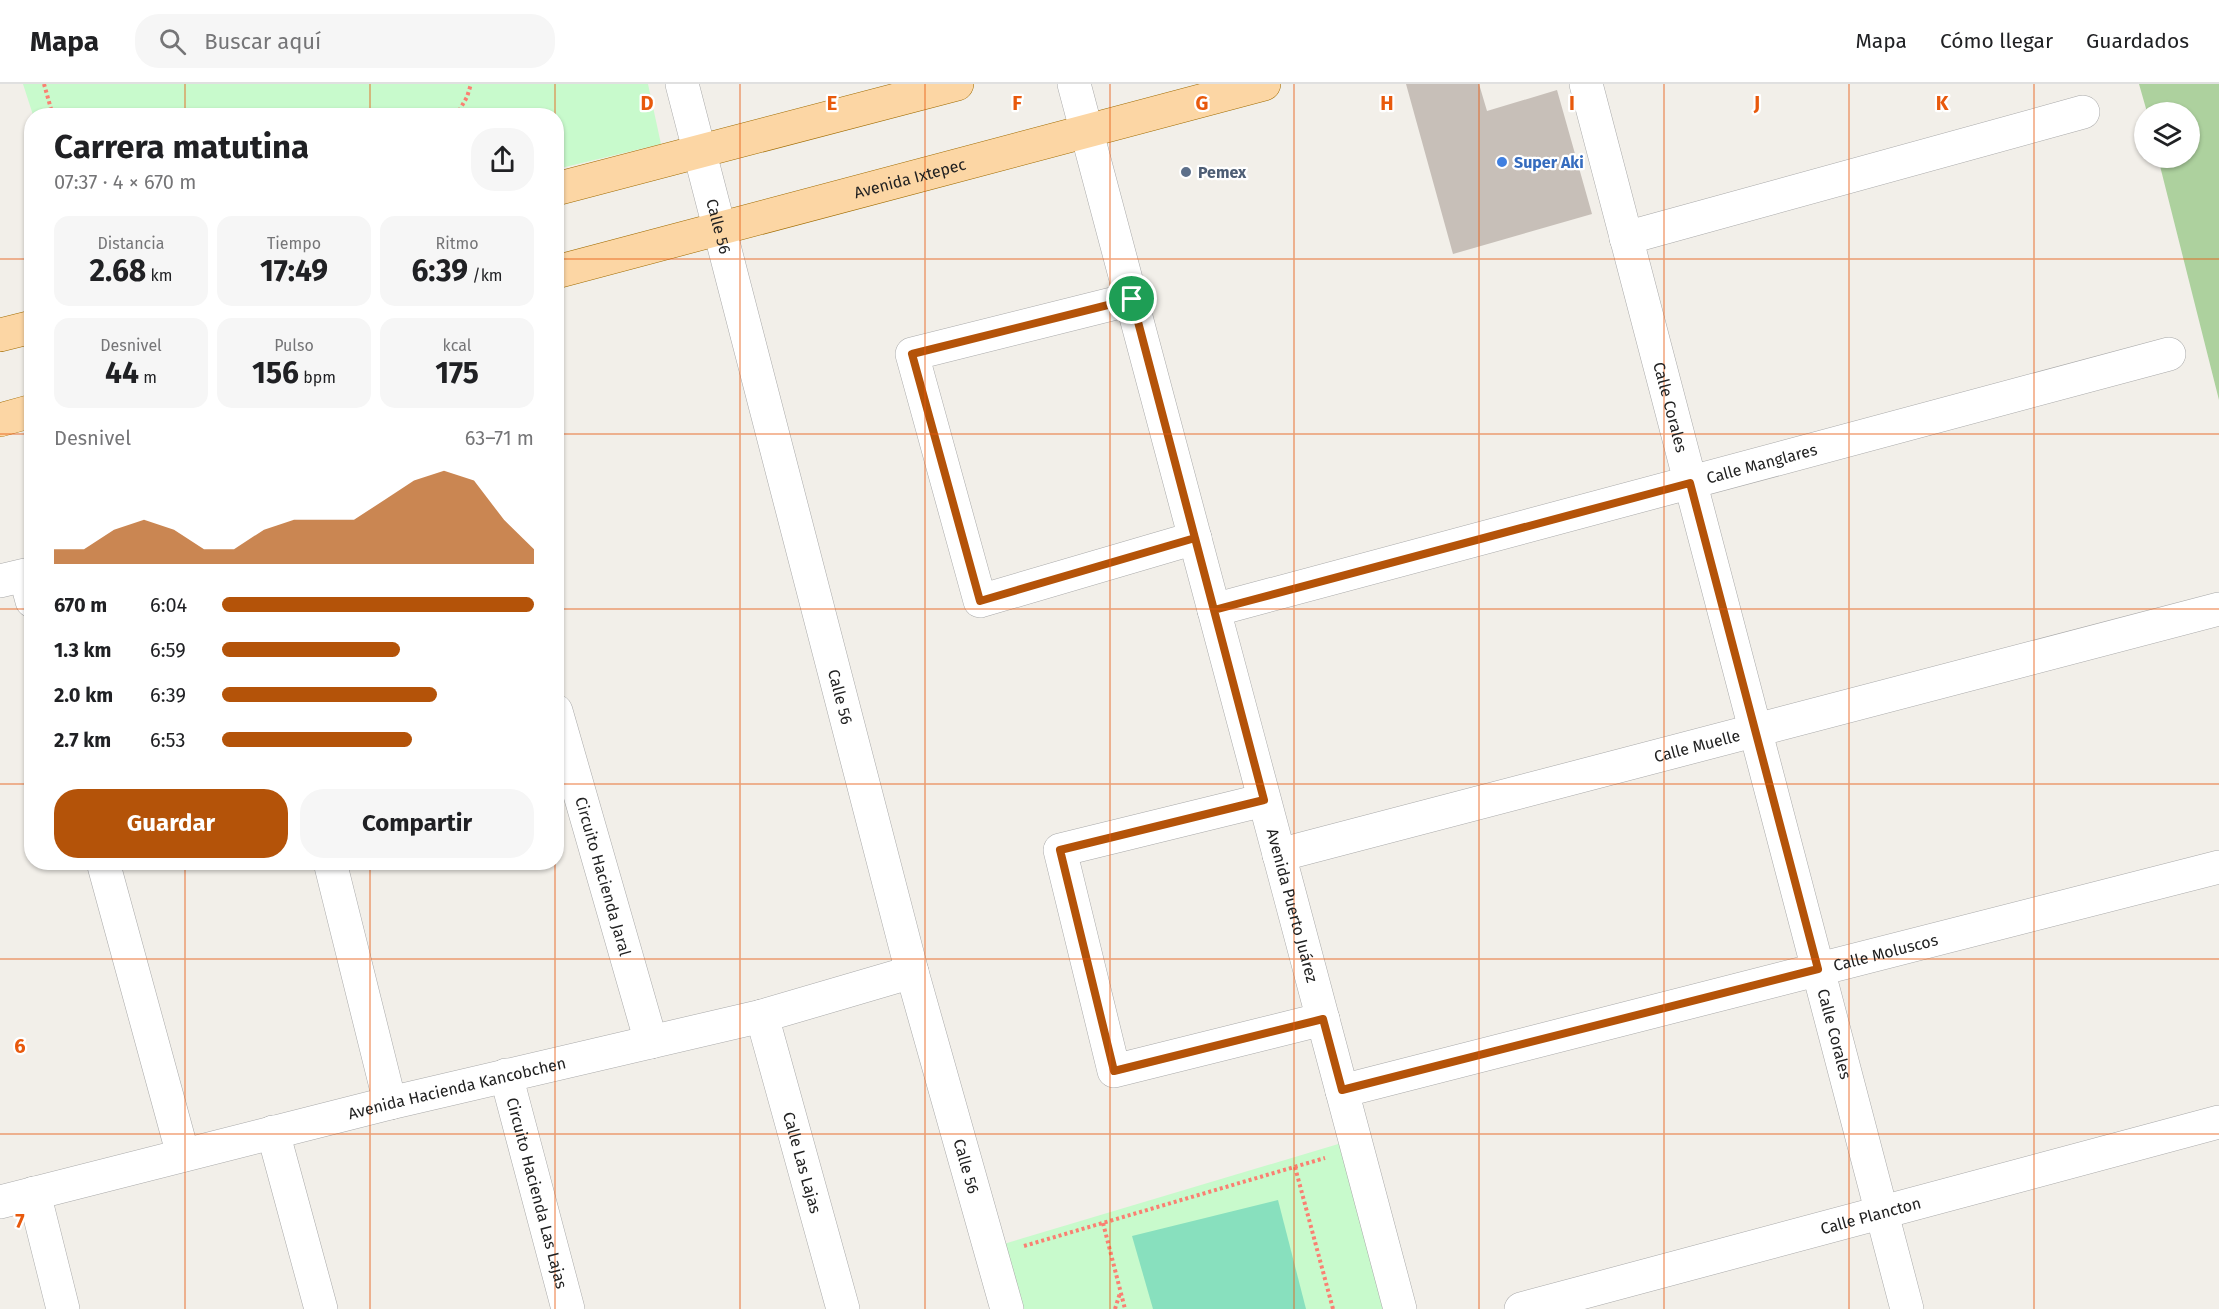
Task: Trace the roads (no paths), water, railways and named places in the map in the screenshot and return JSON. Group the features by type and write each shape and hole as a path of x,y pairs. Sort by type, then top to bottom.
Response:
{"main road":[{"path":"564,187 957,84"},
{"name":"Avenida Ixtepec","path":"564,270 1264,84"},
{"path":"0,335 24,329"},
{"path":"0,420 24,413"}],"street":[{"name":"Calle 56","path":"682,84 912,972 1007,1309"},
{"name":"Avenida Puerto Juárez","path":"1074,84 1400,1309"},
{"name":"Calle Corales","path":"1586,84 1907,1309"},
{"path":"1626,238 2083,112"},
{"path":"1132,299 912,354 980,601 1195,538"},
{"name":"Calle Manglares","path":"1214,610 2169,354"},
{"path":"0,581 24,575"},
{"name":"Calle Muelle","path":"1279,855 2219,609"},
{"name":"Circuito Hacienda Jaral","path":"564,739 651,1042"},
{"path":"1264,800 1060,850 1114,1071 1323,1019"},
{"name":"Calle Moluscos","path":"1342,1090 2219,867"},
{"path":"105,870 183,1155"},
{"path":"332,870 390,1102"},
{"name":"Avenida Hacienda Kancobchen","path":"0,1202 390,1102 762,1016 912,972"},
{"name":"Calle Las Lajas","path":"762,1016 843,1309"},
{"name":"Circuito Hacienda Las Lajas","path":"506,1076 568,1309"},
{"name":"Calle Plancton","path":"1521,1309 2219,1122"},
{"path":"273,1132 321,1309"},
{"path":"34,1193 63,1309"}],"place":[{"name":"Super Aki","path":"1502,162"},
{"name":"Pemex","path":"1186,172"}]}
